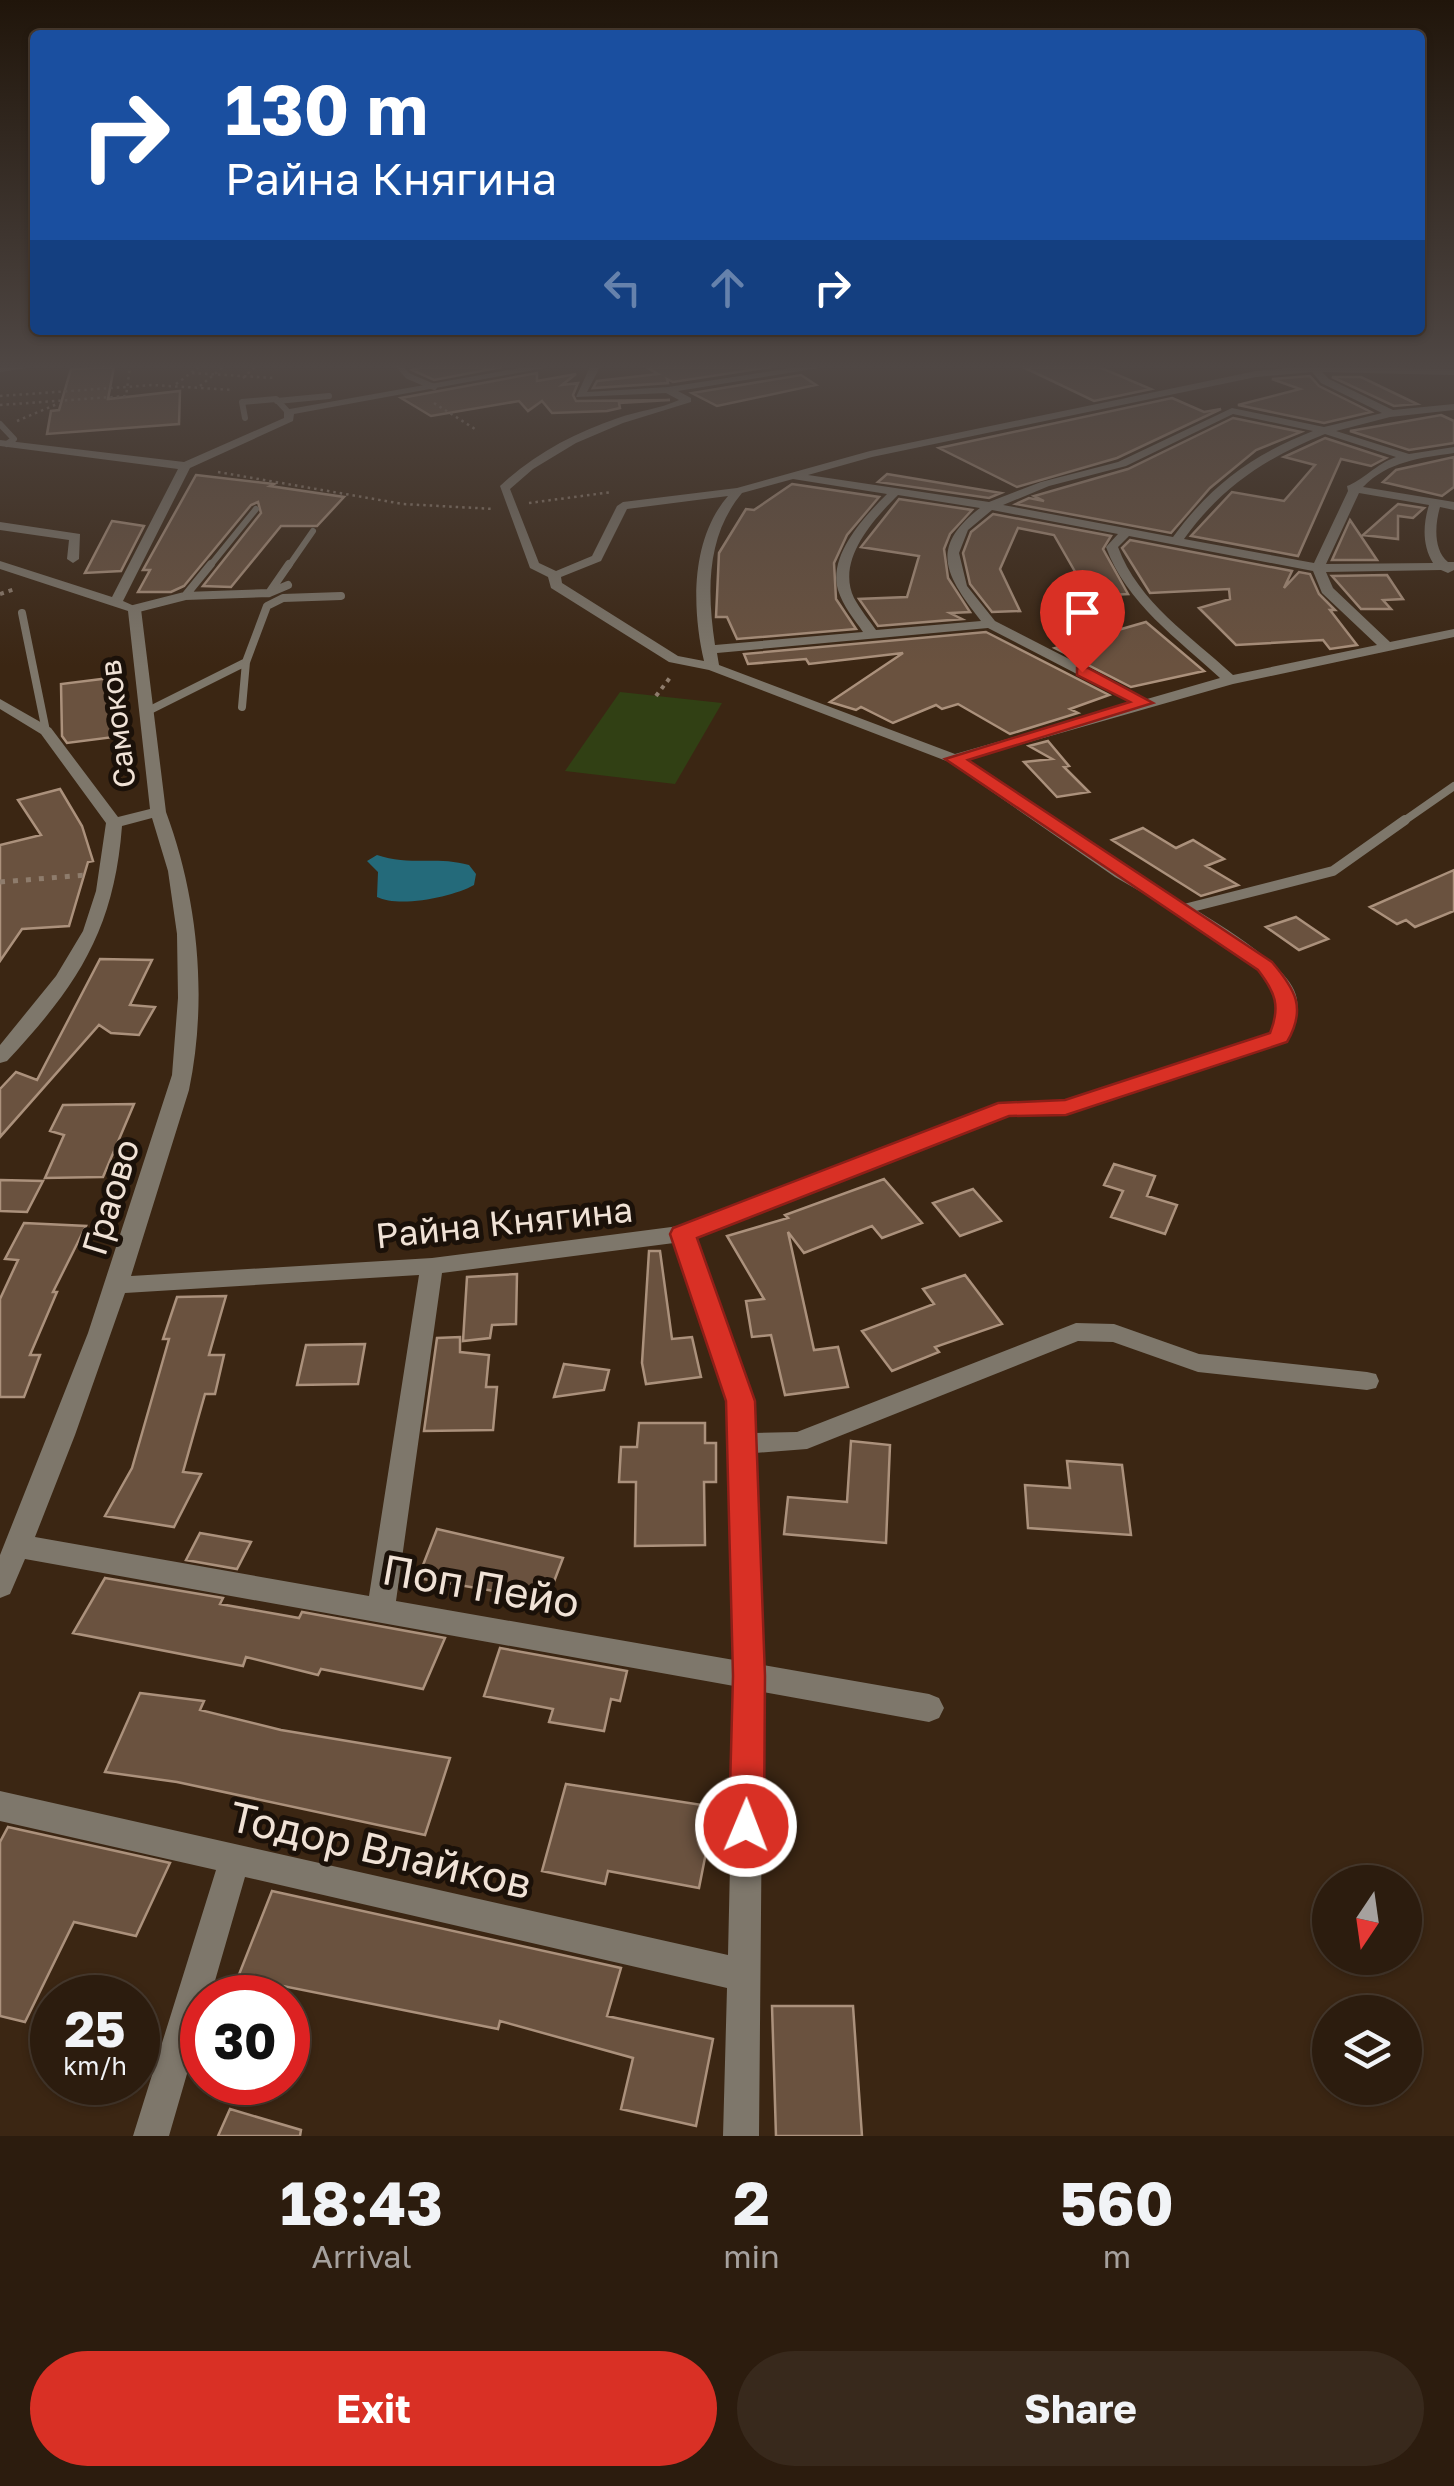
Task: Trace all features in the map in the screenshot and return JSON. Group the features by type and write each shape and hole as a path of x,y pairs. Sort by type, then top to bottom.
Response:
{"street":[{"path":"116,602 185,467"},
{"path":"527,467 504,488 508,508 534,564 554,575 576,570 604,552 623,506 738,491 820,467"},
{"path":"1112,467 1045,484 990,506 962,528 954,553 961,587 990,624 1144,703"},
{"path":"1175,543 1212,496 1249,467"},
{"path":"1381,467 1352,488 1318,568 1328,590 1385,645"},
{"path":"786,474 990,506 1318,568 1450,568"},
{"path":"1352,488 1454,506"},
{"path":"713,667 708,650 705,575 711,539 726,501 738,491"},
{"path":"873,636 844,592 847,564 859,532 896,492"},
{"path":"1436,503 1429,522 1435,558 1450,568"},
{"path":"0,526 76,537 73,559"},
{"path":"1125,533 1112,547 1115,562 1129,583 1230,680"},
{"name":"Самоков","path":"0,565 134,609 158,812 114,823 109,874 92,933 19,1038 0,1057"},
{"path":"554,575 556,585 674,659 713,667 954,759 1121,873 1184,909"},
{"path":"708,650 990,624"},
{"path":"954,759 1230,680 1454,633"},
{"path":"0,703 46,731 114,823"},
{"name":"Граово","path":"0,1586 118,1285 184,1064 188,988 182,903 170,841 158,812"},
{"name":"Райна Княгина","path":"118,1285 432,1266 682,1234 1006,1108 1066,1108 1279,1037 1288,1014 1285,991 1265,966 1184,909"},
{"path":"682,1234 740,1401 749,1676 741,2136"},
{"path":"381,1610 432,1266"},
{"path":"742,1443 798,1442 1076,1332 1114,1333 1198,1363 1366,1380"},
{"name":"Поп Пейо","path":"18,1546 929,1708"},
{"name":"Тодор Влайков","path":"0,1806 744,1975"},
{"path":"151,2136 235,1859"}],"lane":[{"path":"185,596 256,510"},
{"path":"269,593 313,531"},
{"path":"134,609 185,596 269,593 288,585"},
{"path":"242,707 246,662 267,606 283,598 341,596"},
{"path":"22,612 46,731"},
{"path":"146,712 246,662"},
{"path":"1184,909 1333,872 1454,786"}],"path":[{"path":"189,467 403,504 472,511 508,508 571,494 615,492"},
{"path":"0,882 109,874"}],"green space":[{"path":"620,692 722,703 675,784 565,771"}],"water":[{"path":"377,855 469,865 476,874 474,885 426,900 377,897 378,872 367,861"}],"building":[{"path":"976,467 1087,467 1017,487"},
{"path":"1236,467 1210,488 1171,533 1016,504 1029,498 1044,501 1034,496 1128,469"},
{"path":"1314,467 1338,467 1298,556 1191,536 1232,492 1284,501"},
{"path":"1454,467 1454,487 1442,496 1383,482 1396,470"},
{"path":"887,474 1001,493 989,498 878,482"},
{"path":"196,475 344,497 317,526 281,526 231,587 203,586 261,513 258,502 251,505 184,586 171,592 138,592 150,570 143,570"},
{"path":"792,484 879,497 847,535 834,563 836,599 856,629 737,639 727,617 716,617 719,553 746,509 754,510"},
{"path":"899,499 972,510 950,534 944,549 948,578 970,612 950,613 962,619 878,626 859,599 907,597 919,556 861,547"},
{"path":"1398,504 1424,508 1413,518 1398,516 1398,539 1363,535"},
{"path":"993,514 1111,536 1103,549 1128,594 1089,596 1054,535 1018,528 1000,569 1020,611 992,612 970,584 963,553 971,532"},
{"path":"1350,520 1377,560 1332,560"},
{"path":"112,521 144,526 121,571 85,573"},
{"path":"1130,540 1292,571 1284,588 1299,572 1310,574 1319,594 1335,610 1330,610 1357,645 1330,649 1323,640 1236,645 1199,608 1230,599 1229,589 1150,593 1122,548"},
{"path":"1387,575 1403,599 1383,600 1391,609 1361,609 1332,576"},
{"path":"1146,622 1204,671 1131,687 1055,648"},
{"path":"986,632 1109,695 1070,709 1078,713 1010,734 958,704 942,709 936,705 893,723 861,707 856,710 830,702 903,653 809,664 806,659 748,664 744,654"},
{"path":"110,678 114,737 67,743 62,736 61,684"},
{"path":"1048,741 1069,766 1064,767 1089,792 1057,797 1024,762 1052,759 1029,746"},
{"path":"60,789 82,826 93,861 88,862 69,926 22,929 0,961 0,845 41,835 18,800"},
{"path":"1143,828 1176,848 1193,840 1224,859 1206,866 1238,885 1201,896 1112,840"},
{"path":"1454,870 1454,911 1415,927 1406,920 1397,924 1370,907"},
{"path":"1296,917 1328,939 1299,950 1266,927"},
{"path":"100,959 152,960 130,1005 155,1007 139,1035 111,1033 99,1025 0,1137 0,1089 16,1072 37,1080"},
{"path":"134,1104 103,1177 45,1178 64,1135 50,1131 63,1105"},
{"path":"1114,1164 1155,1176 1147,1196 1177,1205 1165,1234 1111,1217 1123,1191 1104,1185"},
{"path":"884,1179 922,1223 882,1238 872,1226 804,1253 788,1232 814,1350 838,1347 848,1387 785,1395 771,1335 752,1337 746,1301 764,1299 727,1236 788,1218 785,1215"},
{"path":"0,1180 43,1181 27,1212 0,1211"},
{"path":"973,1189 1001,1221 960,1236 933,1203"},
{"path":"24,1223 86,1226 53,1292 57,1292 30,1355 40,1355 24,1397 0,1397 0,1299 18,1260 5,1259"},
{"path":"649,1251 660,1251 672,1339 692,1337 701,1377 646,1384 642,1363"},
{"path":"517,1274 516,1324 492,1325 490,1338 463,1341 467,1277"},
{"path":"965,1275 1002,1324 935,1347 939,1352 892,1371 862,1331 934,1304 923,1289"},
{"path":"226,1296 209,1355 224,1355 215,1394 205,1394 183,1472 201,1474 174,1527 105,1516 132,1468 177,1297"},
{"path":"460,1337 460,1352 489,1355 486,1387 497,1387 493,1430 424,1431 437,1338"},
{"path":"365,1344 358,1384 297,1385 306,1345"},
{"path":"564,1364 609,1370 604,1390 554,1397"},
{"path":"639,1423 705,1423 705,1443 716,1443 716,1482 704,1482 705,1545 635,1546 636,1482 619,1482 621,1447 637,1447"},
{"path":"851,1441 890,1445 886,1543 784,1534 788,1497 847,1502"},
{"path":"1067,1461 1122,1465 1131,1535 1028,1528 1025,1485 1070,1488"},
{"path":"437,1529 563,1558 547,1600 418,1578"},
{"path":"200,1533 251,1542 237,1569 186,1560"},
{"path":"105,1578 223,1598 220,1604 299,1618 302,1612 445,1638 423,1689 321,1669 318,1675 246,1657 243,1666 73,1633"},
{"path":"500,1648 627,1671 620,1701 611,1699 604,1731 549,1722 553,1709 484,1696"},
{"path":"140,1693 204,1701 200,1710 281,1730 450,1758 425,1835 177,1782 105,1772"},
{"path":"566,1784 715,1807 699,1888 608,1871 605,1884 542,1871"},
{"path":"8,1827 170,1863 136,1936 74,1922 48,1975 30,1975 30,2012 25,2022 0,2016 0,1842"},
{"path":"272,1891 621,1968 607,2016 713,2039 696,2126 621,2109 633,2058 500,2021 498,2029 310,1991 310,1975 239,1975"},
{"path":"772,2006 853,2006 862,2136 776,2136"},
{"path":"230,2109 301,2130 300,2136 218,2136"}],"route":[{"path":"746,1826 749,1676 740,1401 682,1234 1006,1108 1066,1108 1192,1062 1279,1037 1288,1014 1285,991 1265,966 1184,909 1052,828 954,759 1144,703 1082,672"}]}
